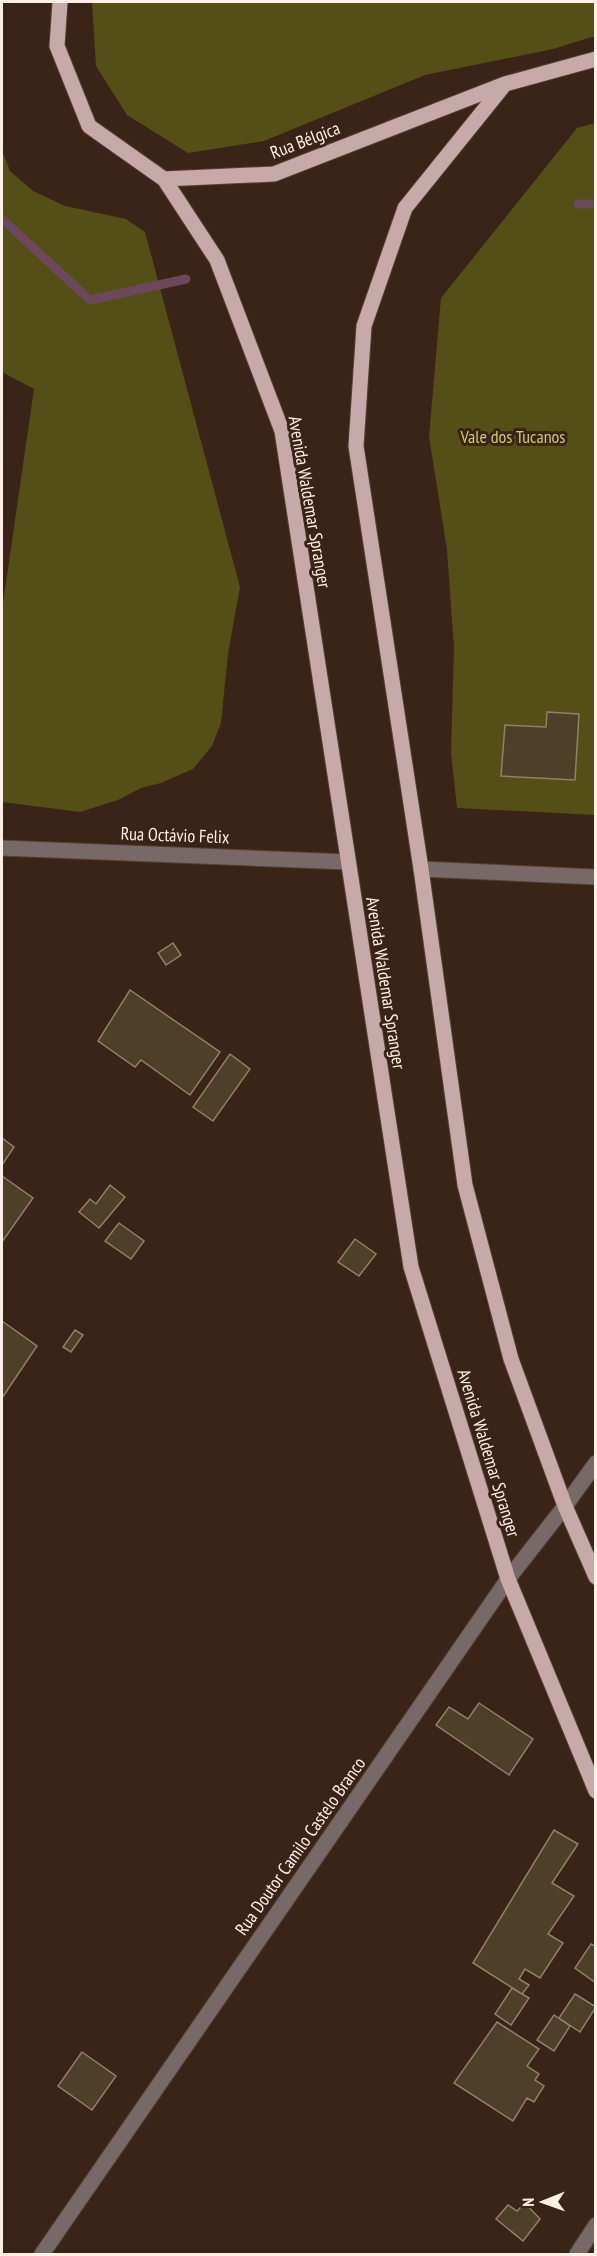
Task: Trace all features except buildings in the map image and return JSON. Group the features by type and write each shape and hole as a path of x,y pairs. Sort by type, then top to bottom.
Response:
{"main road":[{"path":"60,2 57,46 89,126 164,179"},
{"name":"Rua Bélgica","path":"164,179 274,174 505,84 596,59"},
{"path":"505,84 405,208 364,326 356,446 421,869 465,1185 511,1359 565,1506 596,1577"},
{"name":"Avenida Waldemar Spranger","path":"164,179 217,260 282,431 411,1267 508,1579 596,1791"}],"street":[{"name":"Rua Octávio Felix","path":"2,848 348,862"},
{"path":"421,869 596,877"},
{"name":"Rua Doutor Camilo Castelo Branco","path":"42,2254 508,1579 596,1463"},
{"path":"577,2254 596,2225"}],"green space":[{"path":"92,2 595,2 595,36 553,49 425,75 264,141 188,153 127,115 96,66"},
{"name":"Vale dos Tucanos","path":"595,123 595,815 457,808 451,753 454,648 447,550 429,436 441,298 577,128"},
{"path":"2,150 10,171 33,191 65,206 126,219 145,232 240,587 228,654 221,723 212,746 193,769 161,783 141,788 118,800 80,812 2,802 2,610 34,389 2,372"}],"waterway":[{"path":"578,204 596,204"},
{"path":"2,219 90,300 186,279"}]}
